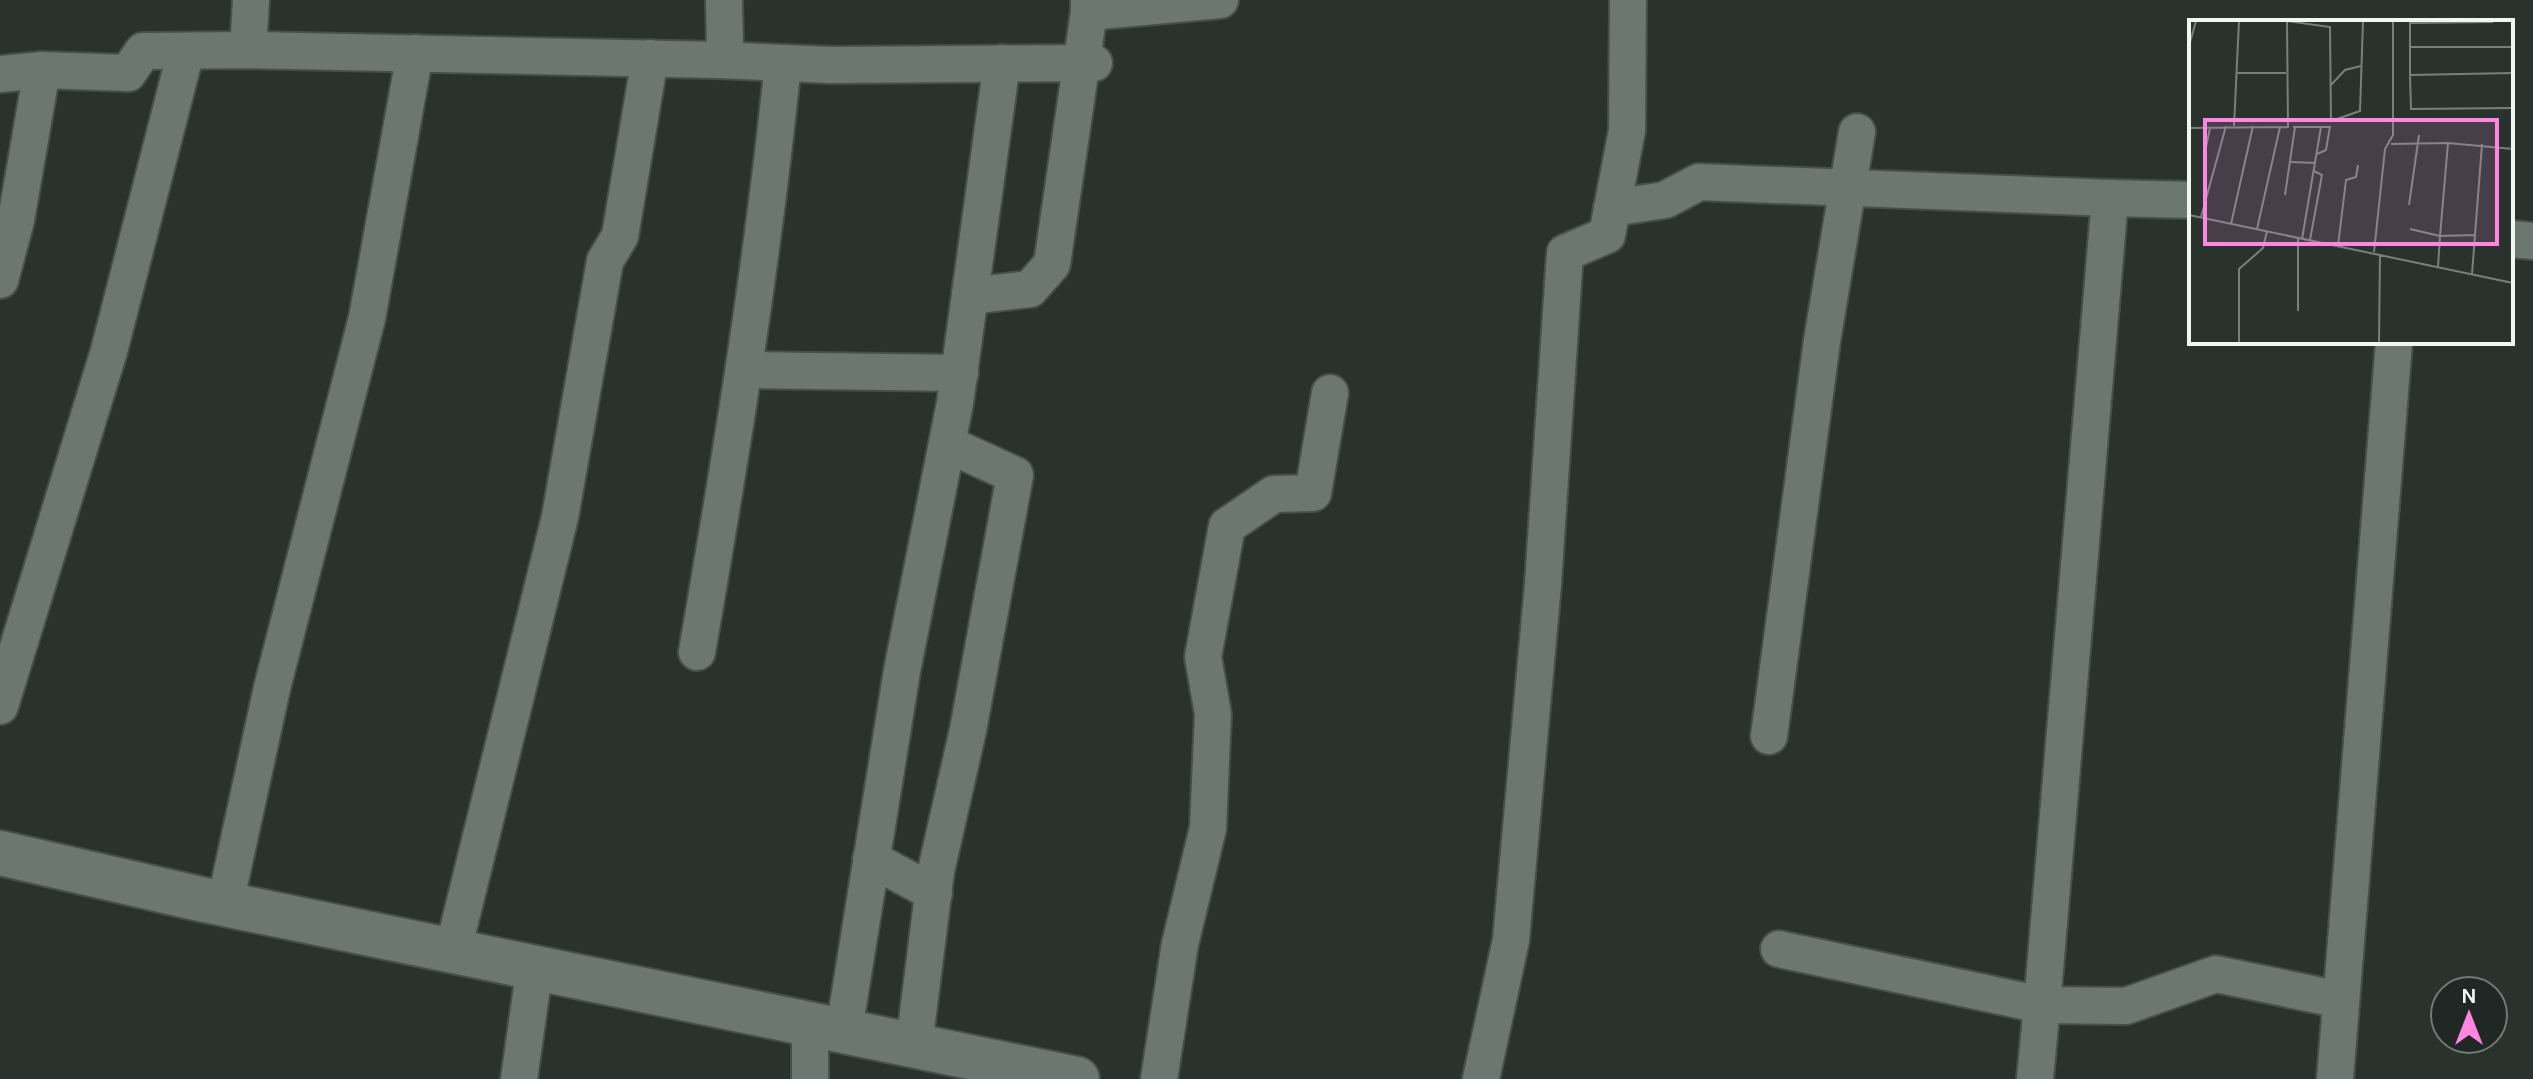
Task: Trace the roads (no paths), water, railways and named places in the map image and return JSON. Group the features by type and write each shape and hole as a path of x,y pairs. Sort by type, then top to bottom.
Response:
{"main road":[{"path":"0,853 225,904 1077,1079"}],"street":[{"path":"248,50 251,0"},
{"path":"717,60 725,49 724,0"},
{"path":"970,296 1030,289 1052,264 1087,63 1089,6 1220,0"},
{"path":"1481,1079 1511,940 1543,584 1565,253 1607,235 1627,130 1628,0"},
{"path":"0,74 42,70 128,73 143,51 415,53 783,63 1087,63"},
{"path":"0,706 109,351 186,51"},
{"path":"225,904 272,688 367,318 415,53"},
{"path":"453,950 560,517 605,261 620,236 650,58"},
{"path":"697,652 745,370 770,192 783,63"},
{"path":"810,1079 827,1027 871,859 902,671 960,373 1002,63"},
{"path":"0,280 16,220 42,70"},
{"path":"1769,736 1822,341 1857,132"},
{"path":"1612,208 1665,200 1699,182 2189,200"},
{"path":"2035,1079 2110,198"},
{"path":"2513,239 2533,241"},
{"path":"2335,1079 2394,344"},
{"path":"745,370 960,373"},
{"path":"1159,1079 1180,944 1208,828 1213,714 1203,657 1227,526 1274,494 1313,493 1330,393"},
{"path":"914,1045 934,893 1015,475 947,444"},
{"path":"871,859 934,893"},
{"path":"1779,949 2042,1005 2126,1006 2216,974 2341,1000"},
{"path":"519,1079 535,966"}]}
